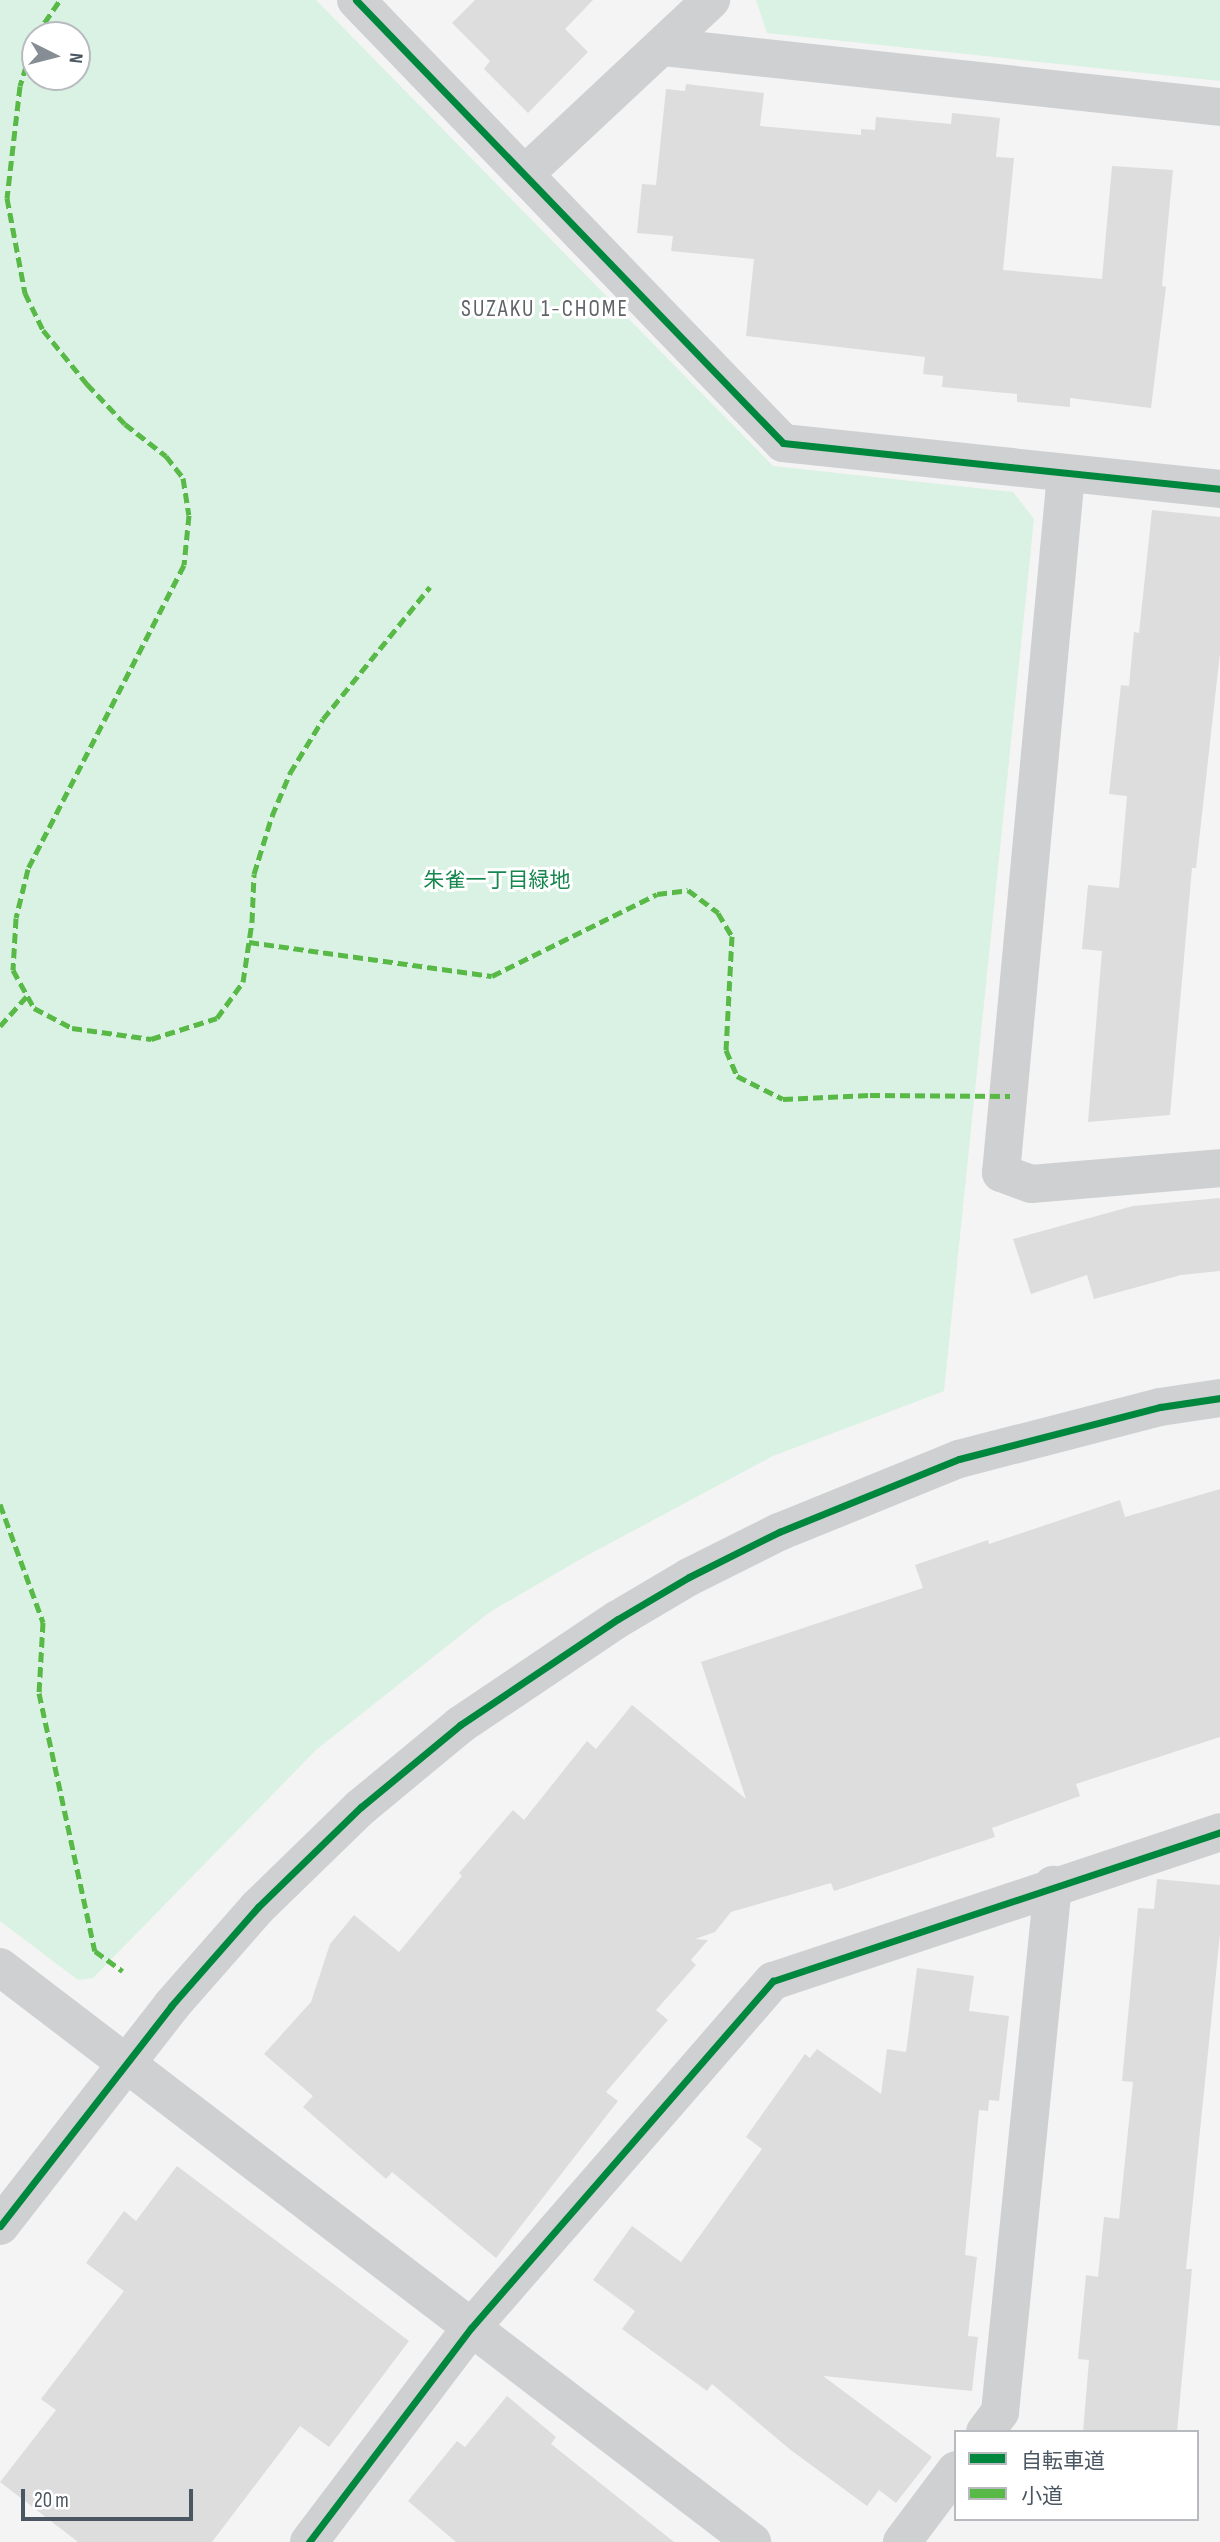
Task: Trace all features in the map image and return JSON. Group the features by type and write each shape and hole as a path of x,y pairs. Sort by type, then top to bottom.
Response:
{"street":[{"path":"356,0 783,443 1220,489"},
{"path":"525,173 664,47 711,0"},
{"path":"664,47 1220,107"},
{"path":"1066,474 1001,1172 1031,1184 1220,1168"},
{"path":"0,2226 176,1999 258,1907 361,1807 460,1726 618,1619 689,1577 779,1532 959,1459 1160,1407 1220,1398"},
{"path":"309,2542 471,2328 773,1981 1053,1885 1220,1832"},
{"path":"986,2430 1000,2412 1053,1885"},
{"path":"0,1966 752,2542"},
{"path":"902,2542 954,2473"}],"green space":[{"name":"朱雀一丁目緑地","path":"0,0 316,0 773,466 1013,492 1034,519 944,1391 773,1456 586,1556 490,1612 316,1750 93,1978 78,1980 0,1921"},
{"path":"756,0 1220,0 1220,81 767,33"}],"building":[{"path":"475,0 593,0 565,29 588,52 528,113 484,69 490,61 452,23"},
{"path":"686,84 764,93 760,126 861,135 861,129 875,130 876,117 951,124 952,113 1000,118 996,157 1014,158 1003,270 1102,279 1112,166 1173,170 1162,286 1166,287 1151,408 1070,398 1070,407 1017,402 1017,394 942,387 943,376 923,374 925,357 746,336 754,259 671,251 673,236 637,233 642,184 656,185 666,89 685,91"},
{"path":"1152,510 1220,517 1220,653 1196,868 1192,868 1170,1115 1088,1122 1102,951 1082,949 1088,885 1119,888 1127,796 1109,794 1121,685 1129,686 1134,632 1139,633"},
{"path":"1220,1198 1220,1271 1181,1275 1094,1299 1087,1275 1031,1294 1013,1239 1133,1206"},
{"path":"1220,1489 1220,1737 1076,1784 1080,1796 992,1828 995,1837 834,1891 831,1883 731,1912 715,1932 695,1939 708,1940 691,1960 696,1965 656,2010 668,2020 606,2092 618,2101 496,2258 392,2172 386,2179 303,2107 313,2096 264,2054 311,2002 330,1944 354,1915 399,1952 462,1876 459,1873 513,1810 524,1820 587,1741 596,1749 632,1705 746,1799 701,1662 923,1588 915,1565 988,1540 989,1544 1120,1500 1125,1517"},
{"path":"1157,1879 1220,1885 1220,1934 1186,2269 1192,2269 1177,2430 1083,2430 1089,2360 1078,2359 1086,2275 1098,2277 1104,2217 1119,2219 1133,2082 1122,2081 1138,1908 1154,1909"},
{"path":"917,1968 974,1976 969,2011 1009,2016 999,2101 989,2100 988,2111 979,2110 965,2255 977,2257 968,2336 978,2337 972,2391 823,2376 932,2457 896,2503 879,2490 867,2506 792,2451 712,2384 707,2391 622,2329 635,2311 593,2280 632,2226 681,2262 762,2149 746,2137 805,2054 810,2058 817,2049 881,2094 887,2049 906,2052"},
{"path":"177,2166 409,2341 329,2447 300,2426 212,2542 78,2542 0,2482 56,2410 41,2399 124,2291 86,2263 124,2211 136,2221"},
{"path":"507,2396 556,2437 551,2444 674,2542 456,2542 408,2501 457,2441 465,2447"}],"marked path":[{"path":"46,21 60,0"},
{"path":"21,83 7,198 25,293 43,330 87,384 125,424 166,456 183,478 189,515 184,565 28,869 16,918 13,970 34,1008 72,1028 151,1039 217,1018 243,982 252,922 254,874 272,816 290,773 323,719 430,587"},
{"path":"249,942 492,976 657,894 688,890 718,913 732,936 726,1050 737,1076 783,1099 870,1095 1010,1096"},
{"path":"0,1026 27,996"},
{"path":"0,1504 43,1622 39,1693 95,1951 123,1971"}],"cycle path":[{"path":"356,0 783,443 1220,489"},
{"path":"0,2226 171,2006 258,1907 361,1807 460,1725 618,1619 689,1577 779,1532 959,1459 1160,1407 1220,1398"},
{"path":"309,2542 471,2328 773,1981 1220,1832"}],"district":[{"name":"SUZAKU 1-CHOME","path":"545,309"}]}
